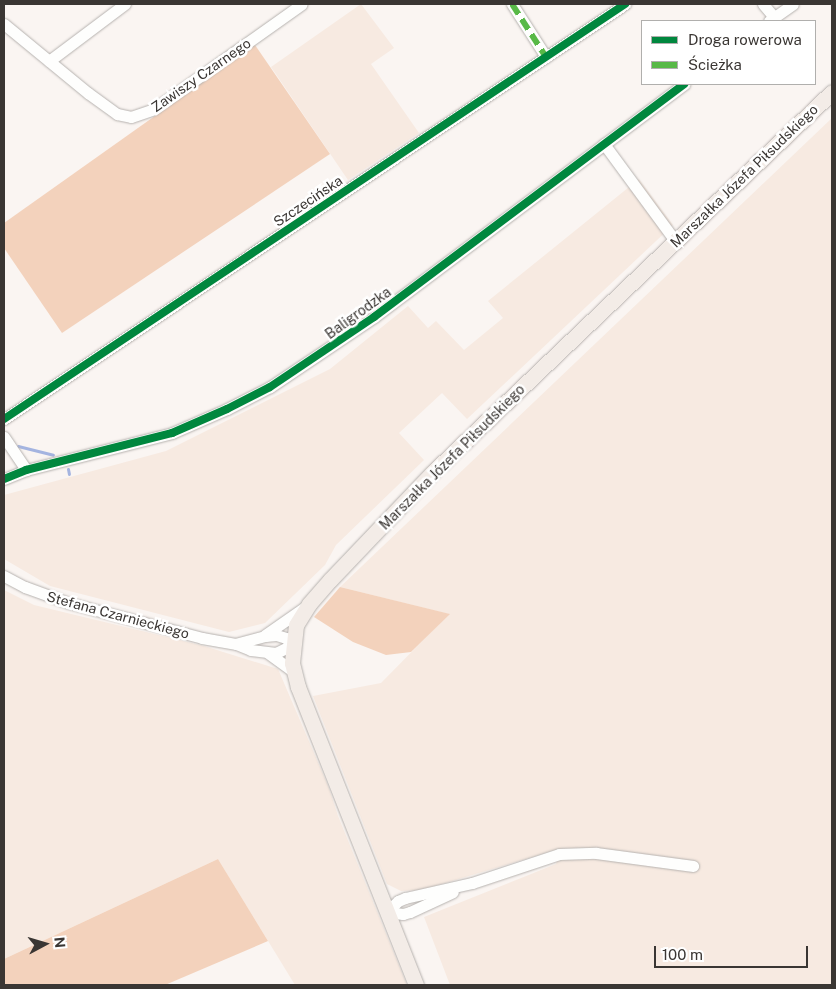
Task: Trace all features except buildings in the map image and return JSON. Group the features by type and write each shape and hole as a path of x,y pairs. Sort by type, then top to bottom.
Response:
{"main road":[{"name":"Marszałka Józefa Piłsudskiego","path":"416,985 293,672 292,645 296,625 308,604 432,474 832,92"}],"street":[{"path":"49,61 125,4"},
{"name":"Zawiszy Czarnego","path":"6,31 49,61 117,114 131,117 154,109 302,4"},
{"path":"512,4 546,57"},
{"name":"Szczecińska","path":"4,419 625,4"},
{"path":"762,4 772,19 794,4"},
{"name":"Baligrodzka","path":"4,480 26,470 172,433 227,410 264,390 300,369 374,317 683,85"},
{"path":"604,144 676,242"},
{"path":"4,437 26,470"},
{"name":"Stefana Czarnieckiego","path":"4,576 25,587 69,603 202,638 236,644 268,653 293,672"},
{"name":"Stefana Czarnieckiego","path":"265,636 308,604"},
{"name":"Stefana Czarnieckiego","path":"236,644 265,636 286,638 292,645"},
{"path":"268,653 284,650 292,645"},
{"path":"385,908 403,914 410,912 472,883 559,854 596,853 693,866"}],"shaded area":[{"path":"361,4 394,48 371,64 419,133 348,180 271,67"},
{"path":"255,45 330,154 62,333 4,248 4,223"},
{"path":"832,118 832,985 450,985 424,917 556,864 559,849 422,890 401,891 387,884 313,696 381,683 449,614 340,587"},
{"path":"639,179 673,225 467,419 442,393 399,433 424,460 336,545 325,565 265,623 229,632 50,586 4,559 4,495 166,451 330,369 408,306 428,328 436,321 464,350 503,318 488,301"},
{"path":"340,587 450,614 411,652 386,655 353,642 314,617"},
{"path":"4,590 34,605 204,646 278,669 329,788 338,816 407,985 295,985 218,859 4,959"},
{"path":"218,859 268,941 165,985 4,985 4,959"}],"waterway":[{"path":"18,446 53,455"},
{"path":"68,469 69,474"}],"marked path":[{"path":"512,4 546,57"}],"cycle path":[{"path":"4,419 625,4"},
{"path":"4,479 26,470 172,433 227,409 270,387 374,317 683,85"}]}
